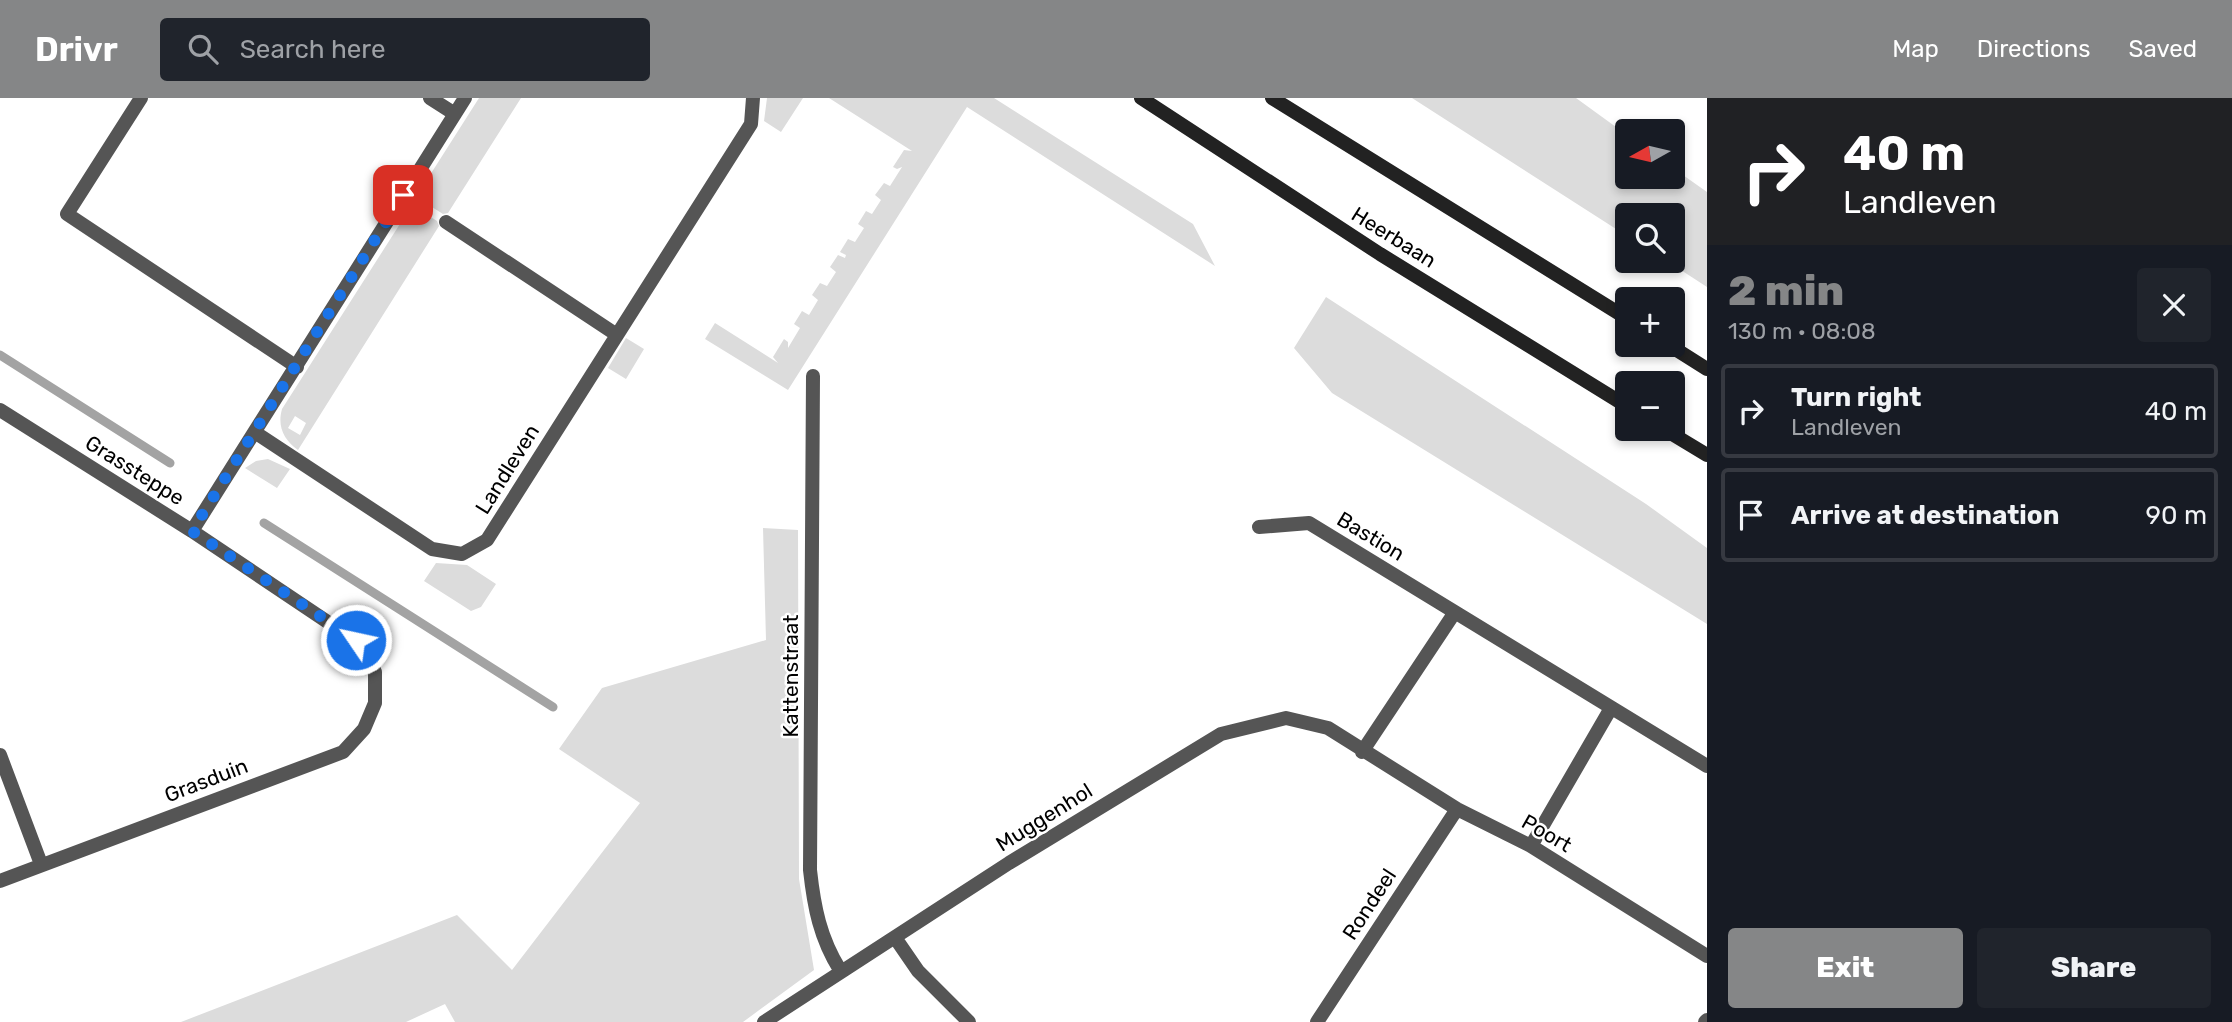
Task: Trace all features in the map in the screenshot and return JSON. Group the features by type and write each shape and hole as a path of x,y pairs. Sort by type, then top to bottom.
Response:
{"main road":[{"name":"Heerbaan","path":"1141,98 1380,254 1615,399"},
{"path":"1272,98 1615,311"},
{"path":"1685,355 1707,369"},
{"path":"1684,441 1707,455"}],"street":[{"path":"141,98 67,214 297,367"},
{"path":"430,98 455,114"},
{"path":"192,531 465,98"},
{"name":"Landleven","path":"256,433 432,549 461,554 487,540 751,124 753,98"},
{"path":"446,222 617,335"},
{"name":"Kattenstraat","path":"813,376 810,870 815,914 827,949 841,970"},
{"name":"Grassteppe","path":"0,410 192,531 356,640 375,672"},
{"name":"Bastion","path":"1259,527 1309,523 1707,766"},
{"path":"1362,752 1455,612"},
{"name":"Grasduin","path":"0,881 343,752 365,729 375,703 375,672"},
{"path":"1531,846 1611,708"},
{"name":"Muggenhol","path":"764,1022 841,970 896,939 1009,863 1221,734 1286,718 1328,729 1362,752"},
{"name":"Poort","path":"1362,752 1457,809 1531,846 1707,956"},
{"path":"0,755 41,864"},
{"name":"Rondeel","path":"1317,1022 1457,809"},
{"path":"896,939 918,971 970,1022"}],"shaded area":[{"path":"479,98 521,98 448,213 443,214 416,197"},
{"path":"767,98 803,98 781,132 764,121"},
{"path":"829,98 994,98 1193,224 1215,266 967,107 788,390 705,339 715,323 778,363 773,357 784,339 788,342 788,348 800,328 794,324 802,311 809,315 818,300 812,295 820,283 827,286 836,272 830,267 838,255 845,258 846,255 840,252 848,239 855,242 864,228 858,224 866,211 872,214 881,200 875,195 884,183 890,186 902,167 893,167 904,150 912,151"},
{"path":"1412,98 1576,98 1615,126 1615,189 1685,189 1685,176 1707,192 1707,287 1685,273 1685,203 1615,203 1615,228"},
{"path":"412,205 437,221 439,226 298,450 283,432 280,422 282,409","holes":["295,416 306,423 300,435 288,428"]},
{"path":"1326,297 1646,504 1707,548 1707,624 1332,393 1294,348"},
{"path":"626,338 644,349 626,379 608,368"},
{"path":"268,459 290,469 277,488 245,468 256,461"},
{"path":"763,528 798,530 799,879 814,970 743,1022 455,1022 445,1004 406,1022 181,1022 457,915 512,970 640,803 559,749 602,688 766,640"},
{"path":"436,563 467,565 496,584 481,607 471,611 424,581"}],"waterway":[{"path":"0,355 170,463"},
{"path":"264,523 553,707"}],"route":[{"path":"356,640 192,531 403,195"}]}
